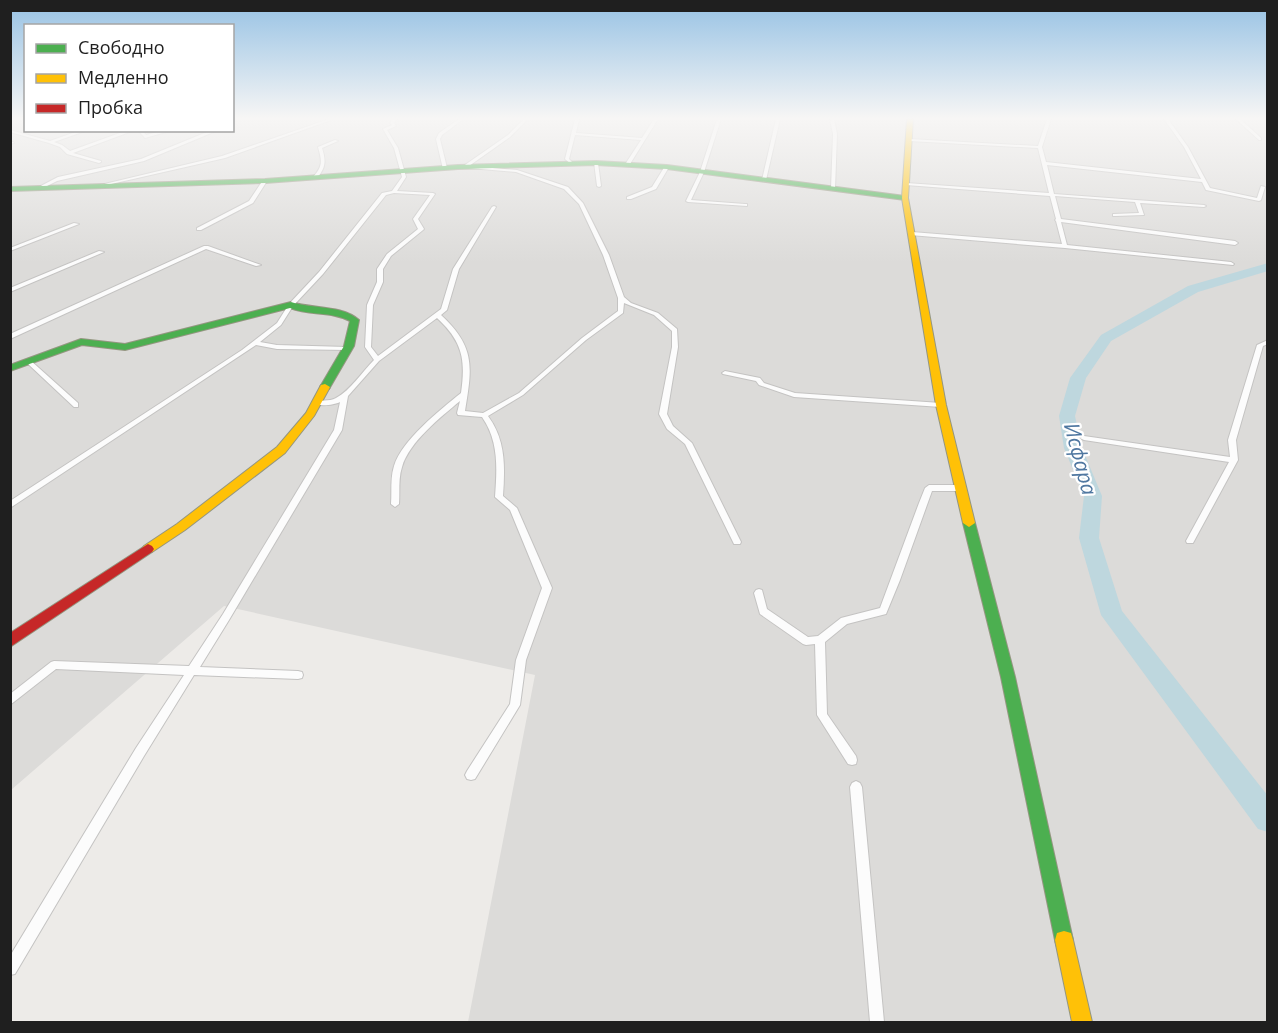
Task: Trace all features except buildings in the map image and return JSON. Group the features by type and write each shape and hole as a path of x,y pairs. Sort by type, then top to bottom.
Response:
{"main road":[{"path":"10,191 265,180 460,167"},
{"path":"668,167 904,198"},
{"path":"907,167 904,198 941,405 1008,677 1082,1023"},
{"path":"10,369 81,342 125,347 291,305 299,309 341,311 355,320 347,349 317,403 281,450 181,527 10,640"}],"street":[{"path":"39,188 87,167"},
{"path":"56,180 111,167"},
{"path":"98,186 179,167"},
{"path":"315,177 324,167"},
{"path":"394,192 405,177 402,167"},
{"path":"437,315 452,327 465,350 469,369 461,413 484,415 521,394 584,339 621,312 621,298 606,255 581,203 566,188 517,171 467,167"},
{"path":"597,167 599,186"},
{"path":"629,198 654,188 667,167"},
{"path":"704,167 688,201 745,205"},
{"path":"764,180 767,167"},
{"path":"833,189 834,167"},
{"path":"1045,167 1065,246"},
{"path":"1081,167 1203,181"},
{"path":"1196,167 1208,189 1259,200 1263,188"},
{"path":"199,229 251,202 265,180"},
{"path":"906,184 1204,206"},
{"path":"10,505 255,343 279,324 291,305 321,273 384,194 394,192 433,194 415,219 421,229 389,255 380,269 380,282 370,305 368,346 377,360"},
{"path":"1115,215 1142,214 1136,200"},
{"path":"317,403 335,402 345,396 377,360 444,310 456,269 494,207"},
{"path":"1057,220 1235,243"},
{"path":"10,250 76,224"},
{"path":"912,234 1065,246 1231,264"},
{"path":"10,337 206,247 258,266"},
{"path":"10,290 100,252"},
{"path":"621,298 629,304 656,314 675,330 675,347 663,414 670,427 688,443 737,542"},
{"path":"1190,541 1234,460 1232,440 1260,345 1268,342"},
{"path":"255,343 277,347 347,349"},
{"path":"28,361 76,405"},
{"path":"725,373 758,379 761,384 794,395 941,405"},
{"path":"395,504 398,465 422,432 441,412 465,393"},
{"path":"10,969 338,430 345,396"},
{"path":"471,775 515,705 521,660 547,588 513,508 499,497 502,459 493,426 484,415"},
{"path":"1084,438 1234,460"},
{"path":"759,593 763,611 806,641 820,640 844,621 883,610 900,571 929,488 960,488"},
{"path":"820,640 822,715 852,760"},
{"path":"10,701 54,665 298,675"},
{"path":"856,787 877,1023"}],"shaded area":[{"name":"Исфара","path":"11,167 1267,167 1267,1022 468,1022 535,675 224,606 11,790"}],"waterway":[{"name":"Исфара","path":"1268,267 1193,289 1106,338 1078,378 1067,416 1073,448 1093,496 1089,538 1112,615 1268,819"}],"traffic: fast":[{"path":"10,189 265,181 455,167"},
{"path":"669,167 905,198"},
{"path":"10,368 81,342 125,347 291,305 307,310 338,312 355,320 349,346 325,387"},
{"path":"969,523 1008,677 1064,940"}],"traffic: slow":[{"path":"907,167 905,198 941,405 969,523"},
{"path":"148,549 181,527 281,450 310,414 325,387"},
{"path":"1064,940 1082,1022"}],"traffic: jam":[{"path":"10,641 148,549"}]}
